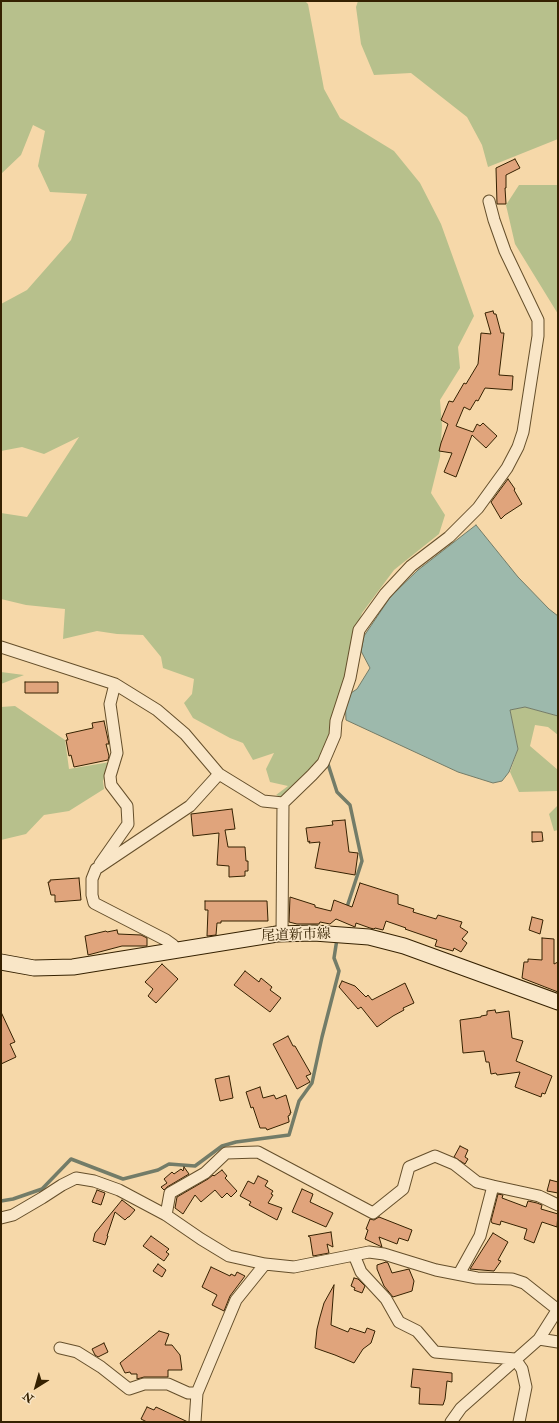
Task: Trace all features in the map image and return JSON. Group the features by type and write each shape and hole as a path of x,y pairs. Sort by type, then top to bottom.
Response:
{"main road":[{"name":"尾道新市線","path":"1,962 34,968 73,967 282,934 314,932 369,937 404,946 558,1002"}],"street":[{"path":"282,934 283,803 323,763 334,736 336,721 350,678 359,630 385,594 411,566 449,537 478,508 507,468 518,447 523,432 538,336 538,320 505,251 489,201"},
{"path":"1,647 115,684 157,710 185,734 219,774 263,801 283,803"},
{"path":"115,684 110,704 117,753 110,776 111,785 127,806 128,824 96,869 92,879 92,895 94,903 166,940 173,945 174,951"},
{"path":"96,869 190,806 219,774"},
{"path":"166,1214 170,1192 205,1172 226,1153 258,1152 373,1213 403,1189 409,1167 435,1156 454,1164 477,1182 539,1196 558,1205"},
{"path":"1,1218 13,1215 76,1178 94,1181 119,1190 166,1214 201,1239 229,1256 265,1264 294,1267 369,1252 384,1254 436,1270 478,1278 512,1279 524,1283 558,1309 539,1339 514,1359 461,1408 451,1422"},
{"path":"459,1274 480,1236 492,1186"},
{"path":"354,1255 361,1272 386,1299 399,1322 417,1331 435,1352 514,1359 522,1370 526,1387 519,1422"},
{"path":"196,1422 197,1393 236,1300 265,1264"},
{"path":"539,1339 558,1342"},
{"path":"60,1348 76,1352 101,1367 129,1389 144,1384 168,1384 188,1393 197,1393"}],"green space":[{"path":"1,1 305,1 308,4 324,89 340,118 394,151 420,183 441,224 474,316 458,347 460,368 440,400 442,426 440,457 431,493 445,515 439,534 394,570 362,613 350,650 343,694 330,741 318,762 305,777 303,792 290,801 276,795 288,786 270,782 266,769 274,753 253,760 243,743 230,738 193,718 184,703 192,694 194,679 163,668 161,657 143,635 117,634 97,631 63,639 65,609 26,605 1,599 1,513 27,517 79,437 44,454 22,447 1,451 1,304 27,290 71,240 87,194 50,192 38,166 45,131 33,125 21,155 1,174"},
{"path":"358,1 558,1 558,139 488,167 482,145 467,117 411,73 374,75 361,44 356,7"},
{"path":"519,185 558,185 558,314 515,244 506,205"},
{"path":"1,672 24,675 1,684"},
{"path":"15,706 65,740 69,769 110,762 103,781 104,789 69,811 44,815 26,834 1,840 1,707"},
{"path":"525,707 558,716 558,735 548,727 535,725 530,746 558,770 558,791 519,792 510,772 518,749 510,710"},
{"path":"558,805 558,830 554,831 549,814"}],"shaded area":[{"path":"476,525 518,577 549,609 558,616 558,716 525,707 510,710 518,749 509,772 502,781 493,783 458,772 346,720 345,697 357,689 370,668 361,651 364,636 391,596 418,570"}],"building":[{"path":"515,159 520,168 506,175 506,204 497,204 496,168"},
{"path":"493,311 494,314 496,314 501,333 504,333 499,375 513,376 512,390 485,388 478,401 476,400 470,410 464,407 456,426 473,432 477,424 480,426 483,423 497,436 486,448 472,435 456,477 444,472 452,453 439,451 448,424 441,420 449,401 453,402 464,383 466,384 478,364 481,333 491,334 485,313"},
{"path":"508,479 515,489 514,490 522,504 501,519 491,502"},
{"path":"25,682 58,682 58,693 25,693"},
{"path":"104,721 109,744 106,744 109,756 108,760 74,767 71,755 69,756 66,734 93,728 92,723"},
{"path":"232,809 235,829 225,830 228,847 245,847 246,861 248,861 248,871 245,871 245,876 229,877 229,866 217,865 219,833 193,836 191,814"},
{"path":"345,820 349,852 358,853 355,875 315,868 320,842 308,842 306,828 333,825 332,821"},
{"path":"532,832 542,832 543,841 532,842"},
{"path":"79,878 81,900 55,902 55,895 51,895 48,882 50,882 50,880"},
{"path":"360,883 398,895 398,904 414,909 413,912 436,919 438,915 462,922 460,927 468,932 462,939 467,943 461,952 454,948 453,951 435,946 437,940 386,921 383,930 370,928 356,923 355,927 336,919 330,924 320,922 319,924 297,924 289,922 290,897 315,905 315,907 331,911 334,900 352,907"},
{"path":"205,901 267,901 268,921 221,921 221,923 217,923 216,935 207,936 208,910 205,910"},
{"path":"532,917 543,920 540,934 529,930"},
{"path":"117,930 118,934 141,935 147,938 147,946 122,946 88,955 85,936"},
{"path":"542,938 554,939 554,964 558,962 558,992 522,978 524,962 528,962 528,959 542,960"},
{"path":"162,964 178,979 156,1003 148,996 153,989 145,982"},
{"path":"245,971 259,982 261,978 272,987 270,990 281,998 270,1012 234,985"},
{"path":"342,981 355,986 366,997 368,995 372,1000 405,983 414,1003 403,1008 404,1010 377,1027 361,1007 358,1009 339,987"},
{"path":"495,1010 496,1013 509,1011 512,1038 523,1041 516,1061 552,1076 545,1094 542,1093 541,1097 515,1087 520,1072 497,1075 496,1073 491,1074 489,1062 486,1062 484,1051 463,1053 460,1020 481,1017 487,1015 487,1011"},
{"path":"1,1012 15,1042 10,1044 16,1057 1,1064"},
{"path":"288,1036 311,1074 306,1076 310,1082 297,1089 273,1044"},
{"path":"229,1076 233,1098 220,1101 215,1079"},
{"path":"260,1087 263,1098 274,1095 276,1099 286,1095 291,1113 288,1116 289,1122 267,1130 266,1128 260,1128 246,1092"},
{"path":"460,1146 468,1150 465,1157 468,1159 465,1164 454,1157"},
{"path":"184,1167 189,1174 164,1190 161,1187 167,1183 164,1179 172,1172 174,1174 181,1169 183,1171"},
{"path":"222,1170 227,1176 225,1178 237,1191 231,1197 227,1193 222,1198 215,1190 201,1202 195,1195 183,1214 175,1208 177,1197"},
{"path":"258,1176 268,1181 265,1186 273,1191 271,1194 273,1195 268,1203 282,1208 277,1220 249,1205 251,1202 240,1196 248,1181 254,1184"},
{"path":"550,1180 558,1182 558,1193 547,1191"},
{"path":"302,1189 313,1194 310,1202 333,1213 326,1227 292,1212"},
{"path":"97,1190 105,1193 101,1205 92,1202"},
{"path":"498,1194 503,1195 502,1198 526,1207 528,1201 542,1205 541,1209 558,1214 557,1227 542,1222 534,1243 524,1239 527,1229 501,1221 500,1225 492,1223 491,1221"},
{"path":"122,1200 135,1210 125,1220 115,1212 105,1245 93,1241 95,1233"},
{"path":"379,1217 412,1230 408,1241 399,1238 397,1244 379,1237 382,1247 365,1239 368,1230 366,1229 370,1219 374,1220"},
{"path":"331,1232 333,1247 327,1244 329,1253 313,1256 310,1237 308,1236"},
{"path":"493,1233 508,1242 498,1260 501,1261 494,1271 470,1269"},
{"path":"151,1236 169,1249 166,1252 169,1254 164,1261 143,1246"},
{"path":"386,1262 388,1263 392,1273 409,1269 414,1281 412,1291 393,1297 384,1286 377,1269 377,1265"},
{"path":"158,1264 166,1270 162,1277 153,1271"},
{"path":"211,1267 230,1276 231,1274 235,1276 237,1272 245,1276 230,1296 224,1311 212,1305 217,1295 202,1287"},
{"path":"354,1278 358,1279 365,1286 362,1293 354,1290 355,1288 351,1286"},
{"path":"334,1285 331,1325 348,1332 350,1328 365,1333 367,1328 375,1331 371,1343 363,1349 354,1363 315,1348 317,1329 324,1303"},
{"path":"159,1331 169,1334 165,1345 172,1345 180,1355 182,1370 168,1370 168,1377 144,1377 137,1379 137,1374 131,1374 130,1372 125,1373 120,1363"},
{"path":"104,1343 108,1352 98,1357 92,1349"},
{"path":"413,1369 452,1373 452,1382 447,1381 443,1405 419,1404 420,1388 411,1387"},
{"path":"147,1407 154,1410 156,1407 188,1422 147,1422 141,1419"}],"waterway":[{"path":"327,761 337,792 350,805 362,861 346,910"},
{"path":"1,1201 13,1199 42,1189 71,1159 123,1179 158,1170 169,1164 195,1166 222,1146 236,1142 289,1135 299,1101 312,1083 339,971 334,958 337,939"}]}
